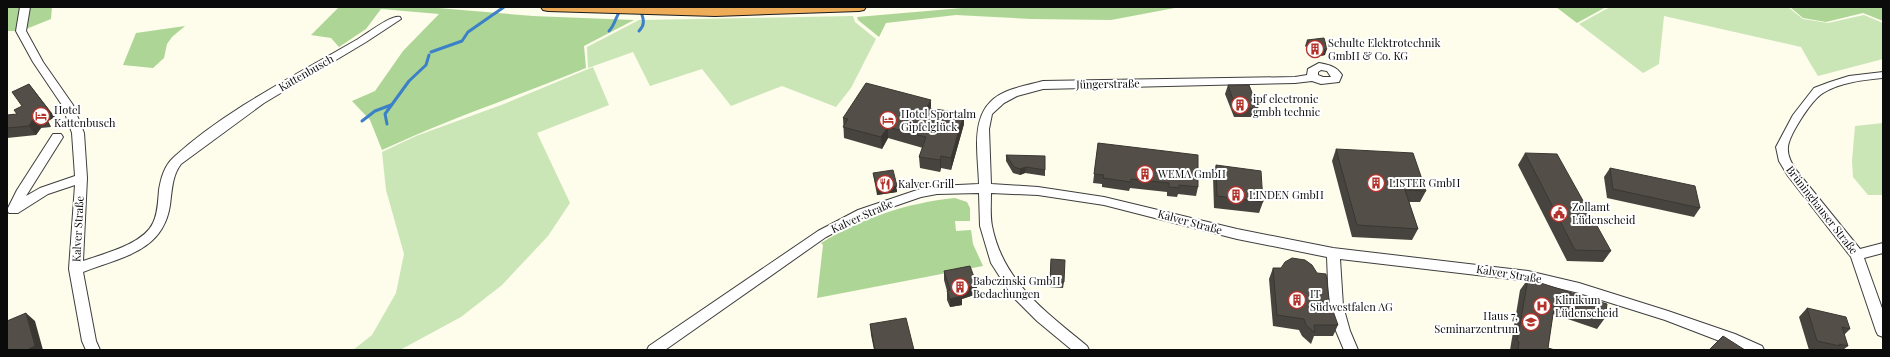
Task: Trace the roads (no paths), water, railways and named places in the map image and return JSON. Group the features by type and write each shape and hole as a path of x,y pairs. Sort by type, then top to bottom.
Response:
{"highway":[{"path":"548,7 708,11 859,7"}],"street":[{"name":"Kalver Straße","path":"26,7 21,31 38,62 67,105 78,133 81,178 76,269 89,341 93,350"},
{"name":"Kattenbusch","path":"76,269 125,252 141,244 156,230 163,207 169,174 176,163 260,100 396,19"},
{"name":"Brüninghauser Straße","path":"1883,75 1840,81 1816,92 1802,111 1782,146 1784,161 1792,173 1858,255 1883,331"},
{"name":"Jüngerstraße","path":"1082,350 1056,330 1029,306 997,263 986,226 983,129 987,112 1000,100 1022,90 1043,85 1295,80 1313,76"},
{"path":"10,212 57,137"},
{"path":"10,212 44,191 81,178"},
{"name":"Kalver Straße","path":"654,350 822,234 862,213 920,193 937,190 984,188 1038,191 1104,201 1237,234 1333,253 1514,274 1579,288 1701,327 1757,350"},
{"path":"1858,255 1883,248"},
{"path":"1333,253 1336,306 1343,331 1351,350"}],"waterway":[{"path":"431,52 462,41 468,32 504,7"},
{"path":"609,31 620,11"},
{"path":"639,31 643,22 641,12"},
{"path":"387,124 385,114 409,81 426,65 429,55"},
{"path":"362,121 375,111 391,105"}],"place":[{"name":"Schulte Elektrotechnik GmbH & Co. KG","path":"1315,49"},
{"name":"ipf electronic gmbh technic","path":"1240,105"},
{"name":"Hotel Kattenbusch","path":"41,116"},
{"name":"Hotel Sportalm Gipfelglück","path":"888,120"},
{"name":"WEMA GmbH","path":"1145,174"},
{"name":"LISTER GmbH","path":"1376,183"},
{"name":"Kalver Grill","path":"885,184"},
{"name":"LINDEN GmbH","path":"1236,195"},
{"name":"Zollamt Lüdenscheid","path":"1559,213"},
{"name":"Babczinski GmbH Bedachungen","path":"960,287"},
{"name":"IT Südwestfalen AG","path":"1297,300"},
{"name":"Klinikum Lüdenscheid","path":"1542,306"},
{"name":"Haus 7, Seminarzentrum","path":"1531,322"}]}
